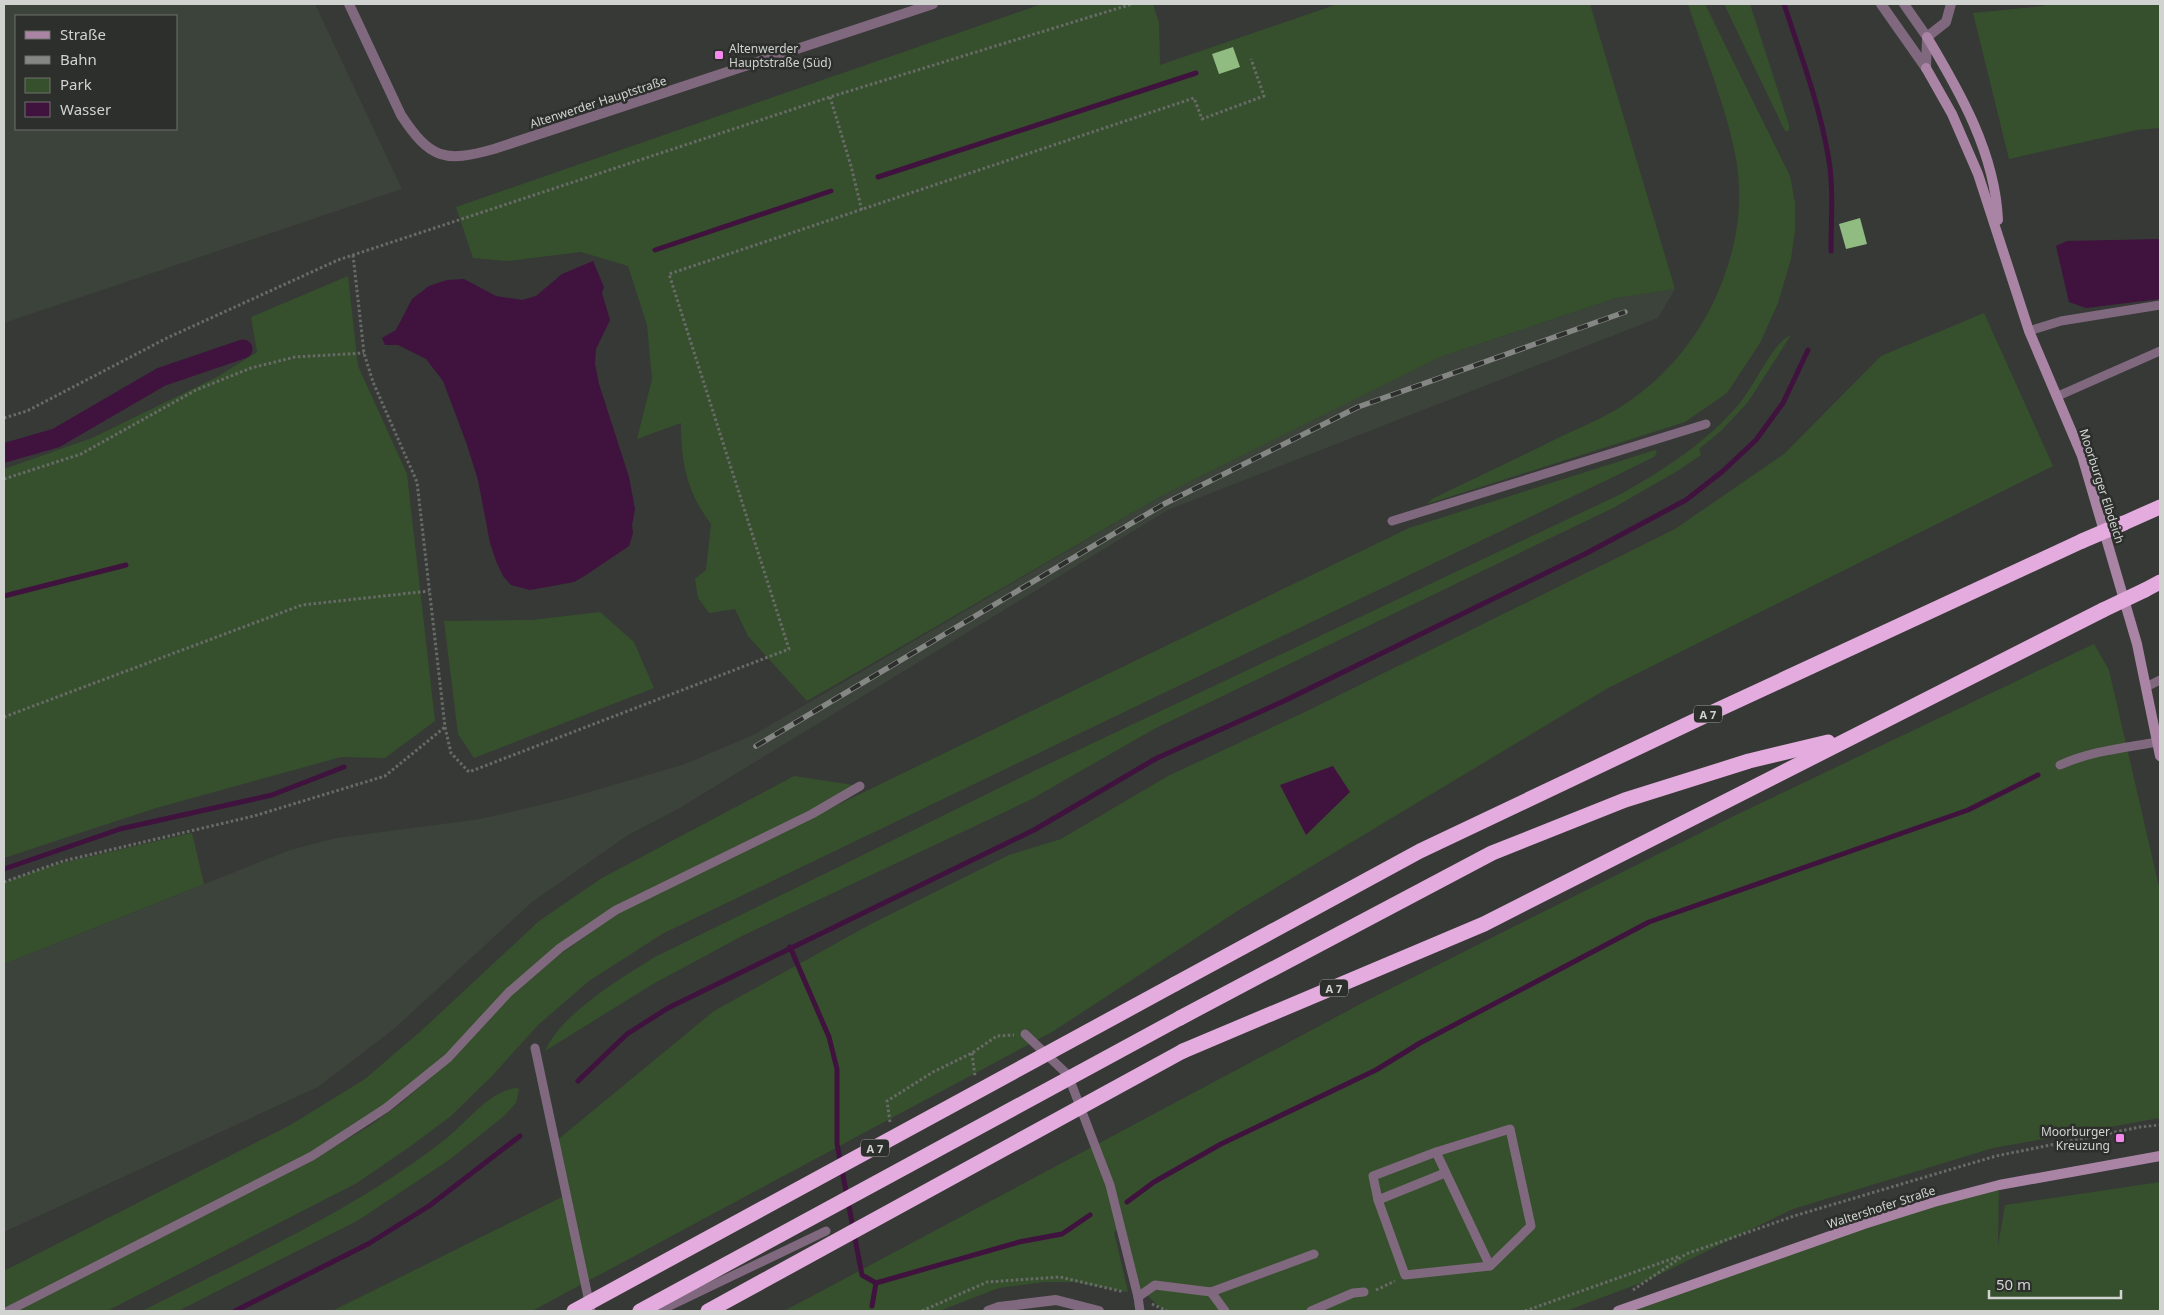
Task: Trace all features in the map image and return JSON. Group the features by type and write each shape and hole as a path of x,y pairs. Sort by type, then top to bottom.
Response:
{"highway":[{"name":"A 7","path":"574,1311 1420,851 1713,712 2082,541 2160,508"},
{"name":"A 7","path":"708,1311 1183,1051 1484,924 2160,582"},
{"name":"A 7","path":"640,1311 1180,1018 1492,853 1625,800 1749,761 1861,732"}],"street":[{"name":"Altenwerder Hauptstraße","path":"349,4 401,115 426,146 443,155 456,157 494,149 933,4"},
{"path":"1881,4 1926,68"},
{"path":"1904,4 1927,37 1946,22 1951,4"},
{"name":"Moorburger Elbdeich","path":"1927,37 1926,68 1964,140 1998,231 2029,331 2082,456 2137,644 2160,756"},
{"name":"Moorburger Elbdeich","path":"1927,37 1956,87 1982,146 1994,185 1998,231"},
{"name":"Waltershofer Straße","path":"1618,1311 1864,1224 1934,1202 1999,1185 2160,1156"},
{"path":"988,1311 999,1307 1056,1300 1099,1311"}],"lane":[{"path":"2029,331 2061,321 2160,306"},
{"path":"2058,396 2160,352"},
{"path":"1392,521 1706,424"},
{"path":"2146,687 2160,680"},
{"path":"2060,766 2077,758 2103,751 2156,742"},
{"path":"8,1311 312,1156 386,1108 448,1058 509,992 560,948 616,910 812,814 860,786"},
{"path":"1025,1034 1068,1075 1110,1185 1140,1311"},
{"path":"534,1048 591,1311"},
{"path":"1510,1128 1530,1226 1490,1266 1405,1274 1378,1200 1373,1176 1436,1152 1510,1128"},
{"path":"1436,1152 1490,1266"},
{"path":"1378,1200 1445,1173"},
{"path":"659,1311 826,1231"},
{"path":"1138,1297 1155,1285 1211,1292 1314,1254"},
{"path":"1211,1292 1225,1311"},
{"path":"1311,1311 1353,1293 1364,1292"}],"path":[{"path":"4,418 27,411 167,338 338,260 830,97 1132,4"},
{"path":"353,255 364,354 373,382 417,482 445,727 451,753 469,772 789,649 669,274 862,211 1194,98 1202,119 1264,96 1251,60"},
{"path":"830,97 850,160 862,211"},
{"path":"4,479 81,454 196,390 251,368 295,357 364,354"},
{"path":"4,717 302,605 429,591"},
{"path":"4,882 63,861 254,816 385,776 445,727"},
{"path":"1525,1311 1794,1216 1996,1156 2140,1126 2160,1125"},
{"path":"1626,1296 1686,1254"},
{"path":"1364,1292 1369,1294 1405,1274"},
{"path":"922,1311 930,1307"}],"shaded area":[{"path":"4,4 315,4 402,189 4,323"},
{"path":"1675,289 1658,318 1168,510 678,809 628,835 532,902 394,1029 318,1087 4,1232 4,964 290,850 336,838 480,819 565,799 685,764 755,734 1163,495 1440,357 1616,298"}],"green space":[{"path":"1042,4 1153,4 1159,23 1160,65 1338,4 1590,4 1675,289 1616,298 1440,357 1163,495 807,701 748,636 735,609 709,613 698,598 695,579 706,570 711,524 696,500 687,476 682,451 681,423 637,439 652,379 647,325 628,266 581,252 507,261 473,258 456,207"},
{"path":"1688,4 1705,4 1790,176 1795,203 1795,231 1791,259 1778,303 1760,343 1727,393 1685,422 1427,504 1432,499 1619,408 1637,396 1654,382 1684,350 1707,314 1725,274 1733,246 1738,217 1739,188 1736,159 1727,120"},
{"path":"1724,4 1750,4 1789,125 1789,131 1785,131"},
{"path":"2046,4 2160,4 2160,128 2137,130 2009,159 1973,13 2043,6"},
{"path":"348,276 358,366 407,474 435,721 385,758 341,757 156,808 4,858 4,469 92,438 217,377 257,352 251,317"},
{"path":"1984,313 2053,466 1608,688 1239,910 1052,1032 532,1311 332,1311 566,1195 555,1142 714,1011 871,924 1009,855 1061,839 1168,776 1305,712 1675,529 1784,454 1881,356"},
{"path":"1791,335 1748,402 1721,431 1699,449 1701,455 1613,508 1154,729 1030,800 744,935 653,984 545,1051 553,1037 564,1024 593,998 655,957 1038,769 1621,494 1669,465 1713,431 1739,404 1777,346"},
{"path":"1655,450 1657,453 1654,457 1607,480 662,934 589,981 538,1025 493,1075 451,1116 357,1183 107,1311 16,1311 300,1167 371,1125 440,1070 473,1037 514,991 549,962 629,906 1409,528"},
{"path":"600,612 634,642 654,688 474,758 458,734 444,621 532,620"},
{"path":"2094,644 2109,670 2160,891 2160,1118 1993,1148 1793,1209 1646,1281 1566,1311 1164,1311 1136,1285 1119,1230 1114,1232 1128,1292 1074,1282 1045,1282 999,1288 939,1311 784,1311 1368,1000 1738,814"},
{"path":"794,776 860,786 616,910 509,992 448,1058 386,1108 312,1156 4,1311 4,1271 292,1124 365,1079 421,1031 539,921 602,878"},
{"path":"192,833 204,884 4,964 4,882 61,863"},
{"path":"519,1089 516,1103 504,1116 449,1160 357,1221 178,1311 142,1311 297,1233 372,1190 408,1167 443,1141 486,1102 505,1091"},
{"path":"2160,1182 2160,1311 1618,1311 1723,1274 1999,1185 1998,1246 2005,1205"}],"water":[{"path":"2160,239 2160,299 2086,308 2069,302 2056,246 2067,241"},
{"path":"593,261 604,287 602,293 610,320 596,349 595,364 599,384 629,477 635,509 632,525 633,533 629,546 574,582 530,590 511,585 503,576 496,561 490,543 478,480 443,381 426,359 398,345 385,345 382,338 396,330 412,299 429,286 447,280 464,279 496,296 522,300 536,296 562,274"},
{"path":"1333,766 1350,792 1306,835 1280,785"}],"building":[{"path":"1233,47 1240,67 1219,74 1212,54"},
{"path":"1860,218 1867,244 1846,249 1839,224"}],"waterway":[{"path":"1784,4 1814,97 1828,155 1832,191 1831,251"},
{"path":"878,177 1196,73"},
{"path":"655,250 831,191"},
{"path":"4,453 56,438 161,377 243,349"},
{"path":"578,1081 627,1034 668,1008 1034,830 1157,758 1284,701 1585,554 1686,500 1723,471 1756,440 1783,403 1808,350"},
{"path":"4,596 126,565"},
{"path":"4,869 120,829 272,795 344,767"},
{"path":"1127,1202 1154,1182 1221,1144 1376,1070 1420,1043 1649,922 1968,810 2038,775"},
{"path":"790,947 829,1037 837,1069 837,1144 862,1275 876,1283"},
{"path":"235,1311 368,1244 429,1206 520,1136"},
{"path":"872,1306 876,1283 1019,1242 1062,1234 1090,1215"}],"railway":[{"path":"756,746 1164,504 1358,407 1625,312"}],"place":[{"name":"Altenwerder Hauptstraße (Süd)","path":"719,55"},
{"name":"Moorburger Kreuzung","path":"2120,1138"}]}
